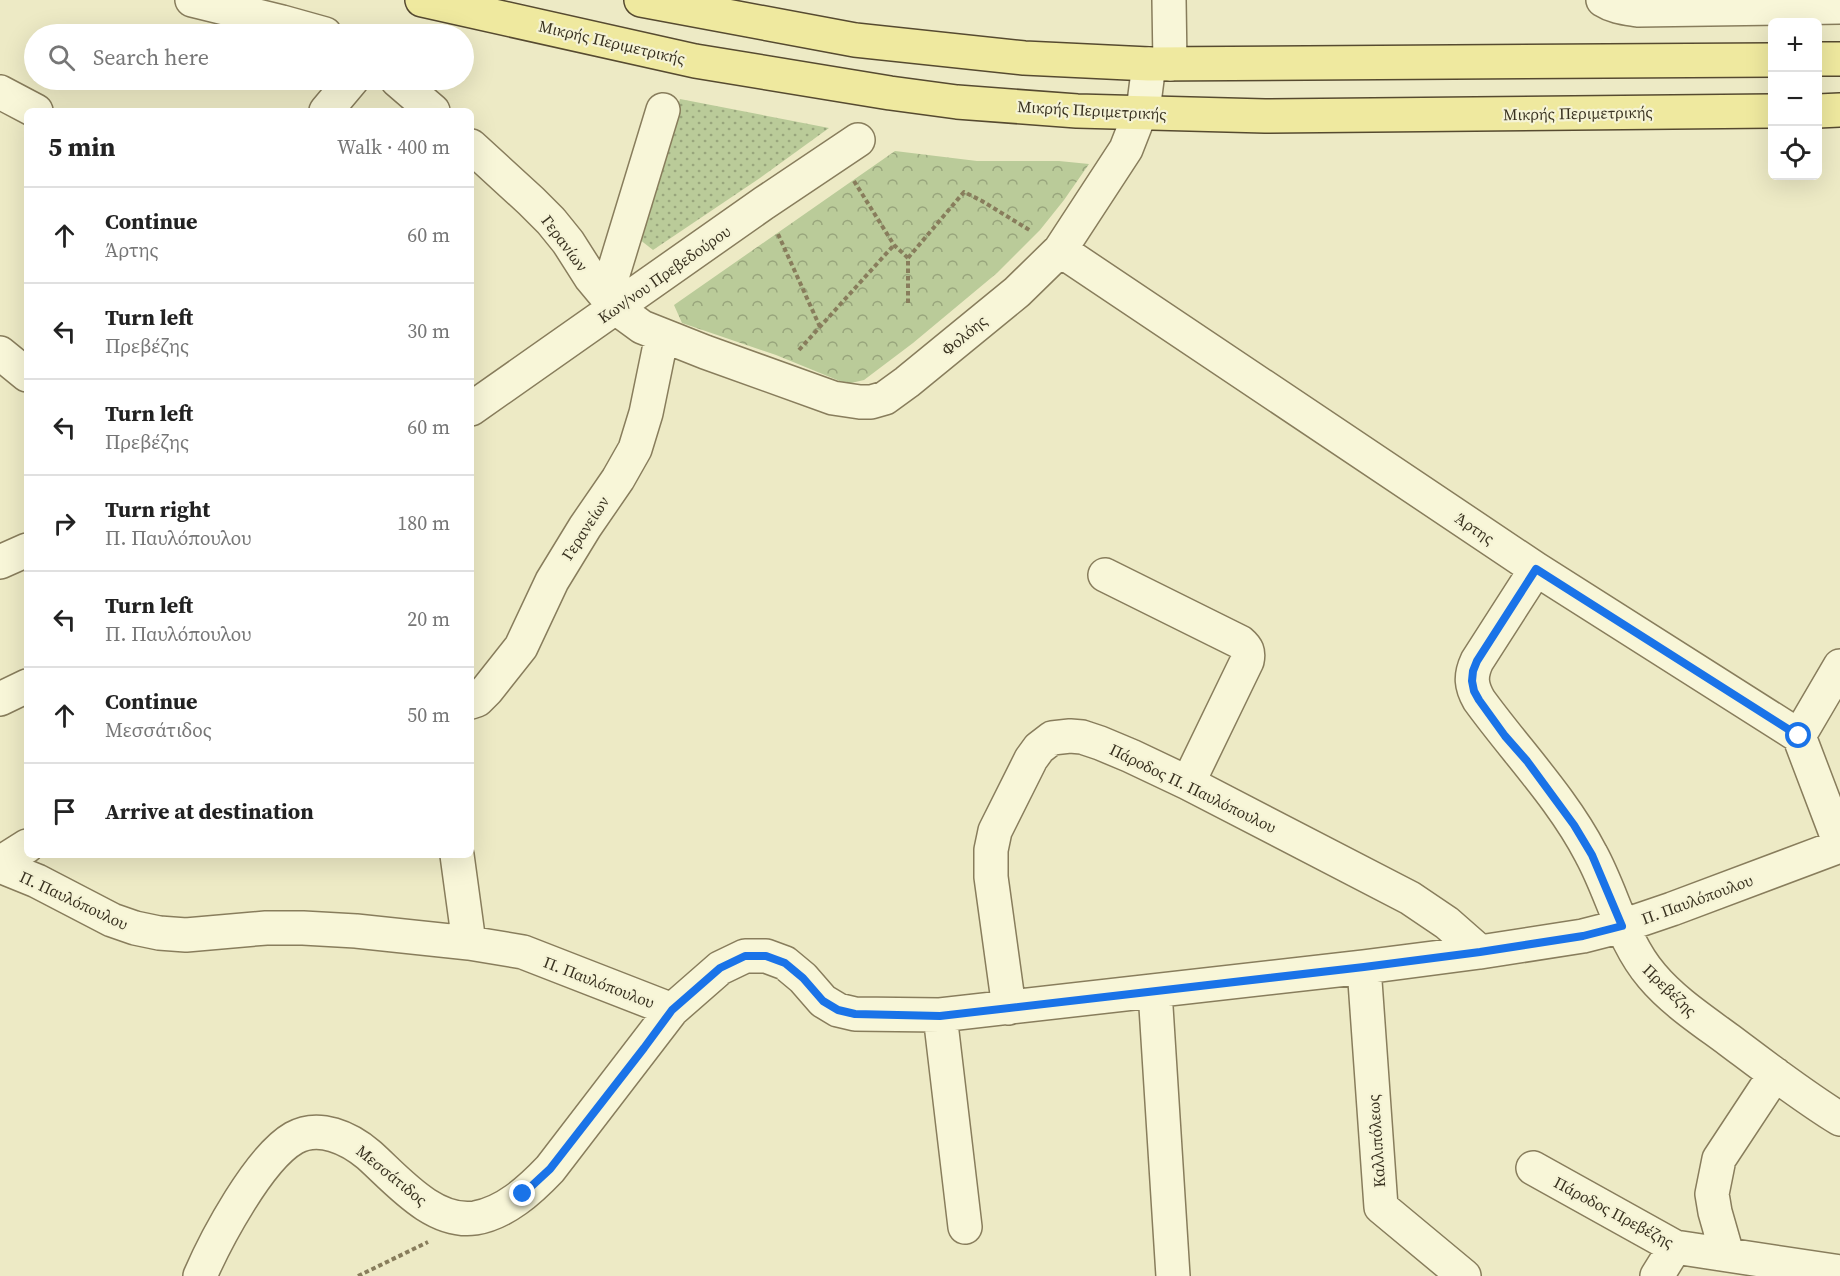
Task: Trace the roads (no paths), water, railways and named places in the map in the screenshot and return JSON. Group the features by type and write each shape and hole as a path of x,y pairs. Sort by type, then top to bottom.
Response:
{"main road":[{"name":"Μικρής Περιμετρικής","path":"422,0 695,61 890,93 1013,106 1077,111 1265,116 1768,111"},
{"path":"641,0 855,40 1024,58 1159,64 1768,60"},
{"path":"1822,59 1840,59"},
{"path":"1822,111 1840,110"}],"street":[{"path":"192,0 289,24"},
{"name":"Φολόης","path":"662,335 833,398 871,402 885,398 1017,292 1060,250 1126,149 1159,64 1169,0"},
{"path":"1603,0 1611,5 1638,10 1840,7"},
{"path":"329,108 344,90"},
{"path":"408,90 429,108"},
{"path":"0,92 30,108"},
{"path":"611,303 663,110"},
{"name":"Κων/νου Πρεβεδούρου","path":"474,407 611,303 848,147"},
{"name":"Γερανίων","path":"474,149 551,221 611,303 642,327 662,335"},
{"name":"Άρτης","path":"1060,250 1536,569 1799,736"},
{"name":"Γερανείων","path":"474,701 487,690 520,647 552,581 635,449 646,413 662,335"},
{"path":"0,353 24,373"},
{"path":"0,562 24,551"},
{"name":"Πρεβέζης","path":"1536,569 1477,661 1473,671 1474,691 1498,727 1527,761 1574,825 1592,855 1638,959 1652,977 1775,1074 1840,1119"},
{"path":"1105,575 1246,647 1247,662 1188,783"},
{"path":"1840,666 1799,736 1840,845"},
{"path":"0,699 24,687"},
{"name":"Πάροδος Π. Παυλόπουλου","path":"1009,1008 991,877 991,850 995,831 1031,759 1039,748 1052,738 1082,737 1131,756 1188,783 1410,898 1447,923 1480,952"},
{"name":"Π. Παυλόπουλου","path":"0,865 38,881 112,920 159,933 186,935 266,928 303,928 469,943 523,952 672,1010 720,968 745,956 766,956 785,963 803,978 823,1001 838,1010 855,1014 940,1016 1364,967 1583,936 1672,909 1840,845"},
{"path":"0,865 24,848"},
{"path":"457,858 469,943"},
{"name":"Καλλιπόλεως","path":"1364,967 1381,1207 1464,1276"},
{"path":"1155,991 1173,1276"},
{"name":"Μεσσάτιδος","path":"200,1276 228,1222 266,1165 285,1145 305,1134 327,1133 346,1139 368,1155 408,1193 447,1215 473,1218 490,1214 506,1206 538,1182 594,1114 672,1010"},
{"path":"940,1016 965,1227"},
{"path":"1727,1254 1715,1212 1713,1194 1719,1159 1775,1074"},
{"name":"Πάροδος Πρεβέζης","path":"1533,1168 1675,1247 1840,1272"},
{"path":"1657,1276 1675,1247"}]}
